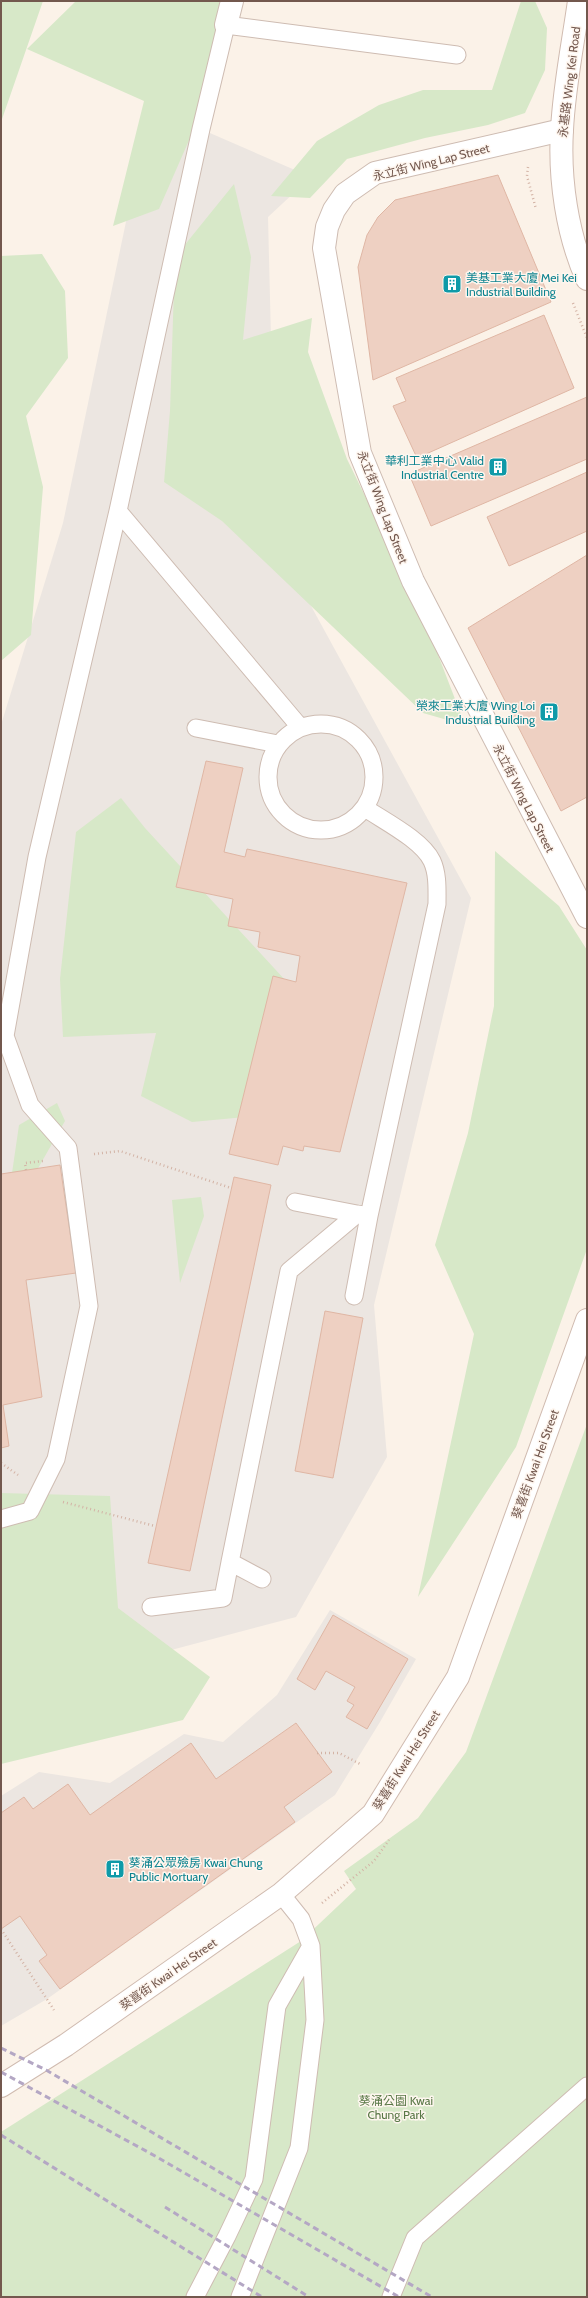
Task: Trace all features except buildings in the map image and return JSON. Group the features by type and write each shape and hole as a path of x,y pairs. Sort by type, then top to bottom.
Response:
{"street":[{"path":"226,25 232,1"},
{"name":"永基路 Wing Kei Road","path":"579,1 562,130 562,178 571,232 587,279"},
{"name":"永立街 Wing Lap Street","path":"562,130 375,173 345,194 334,210 327,227 324,248 360,453 413,581 587,917"},
{"name":"葵喜街 Kwai Hei Street","path":"1,2086 66,2045 281,1894 373,1814 458,1677 587,1320"}],"lane":[{"path":"1,1519 30,1511 56,1459 89,1306 68,1148 30,1105 3,1039 37,857 118,511 201,129 226,25 457,55"},
{"path":"118,511 300,727"},
{"path":"317,723 334,725 350,731 362,743 371,758 375,775 373,792 365,808 352,821 336,829 318,830 300,827 284,817 273,803 267,785 267,767 278,744 286,736 300,727 317,723"},
{"path":"196,728 278,744"},
{"path":"354,1296 363,1215 437,904 436,879 432,861 419,845 365,808"},
{"path":"295,1202 363,1215"},
{"path":"151,1607 223,1598 289,1271 363,1215"},
{"path":"230,1562 262,1579"},
{"path":"240,2297 299,2148 316,2020 311,1946 301,1919 281,1894"},
{"path":"195,2297 227,2236 254,2179 276,2006 311,1946"},
{"path":"391,2297 415,2238 587,2086"}],"path":[{"path":"120,1151 231,1188"},
{"path":"62,1502 155,1526"},
{"path":"318,1753 339,1753 362,1765"},
{"path":"1,1929 54,2010"}],"shaded area":[{"path":"150,107 311,177 268,217 276,542 471,898 374,1305 387,1457 296,1617 111,1666 1,1650 1,725 63,523"},
{"name":"葵涌公眾殮房 Kwai Chung Public Mortuary","path":"330,1610 416,1659 380,1722 335,1795 47,1999 1,2026 1,1796 39,1772 110,1783 184,1734 223,1742 277,1695"}],"green space":[{"path":"1,1 43,1 1,122"},
{"path":"76,1 226,1 224,60 159,209 113,226 144,101 27,49"},
{"path":"521,1 535,1 547,28 545,70 525,113 488,125 425,138 347,159 310,198 271,196 317,141 379,105 423,90 492,90"},
{"path":"234,184 251,257 243,340 312,318 308,352 347,459 422,613 465,725 423,713 222,521 164,482 170,411 175,257"},
{"path":"42,254 65,291 68,358 26,416 43,487 31,635 1,661 1,256"},
{"path":"121,798 145,828 320,1018 288,1113 192,1122 141,1096 156,1033 63,1037 60,979 76,832"},
{"path":"495,851 559,906 587,950 587,1249 516,1447 418,1597 474,1334 435,1245 468,1133 494,1006"},
{"path":"57,1103 65,1121 4,1228 19,1125"},
{"path":"201,1197 204,1216 180,1283 172,1200"},
{"name":"葵涌公園 Kwai Chung Park","path":"587,1424 587,2297 1,2297 1,2132 301,1941 356,1889 344,1871 418,1818 466,1752"},
{"path":"1,1493 110,1496 118,1608 210,1677 183,1720 1,1764"}],"railway":[{"path":"1,2048 46,2070 432,2297"},
{"path":"1,2072 157,2157 399,2297"},
{"path":"1,2135 262,2297"},
{"path":"165,2207 309,2297"}],"place":[{"name":"美基工業大廈 Mei Kei Industrial Building","path":"452,284"},
{"name":"華利工業中心 Valid Industrial Centre","path":"498,467"},
{"name":"榮來工業大廈 Wing Loi Industrial Building","path":"549,712"},
{"name":"葵涌公眾殮房 Kwai Chung Public Mortuary","path":"115,1869"}]}
